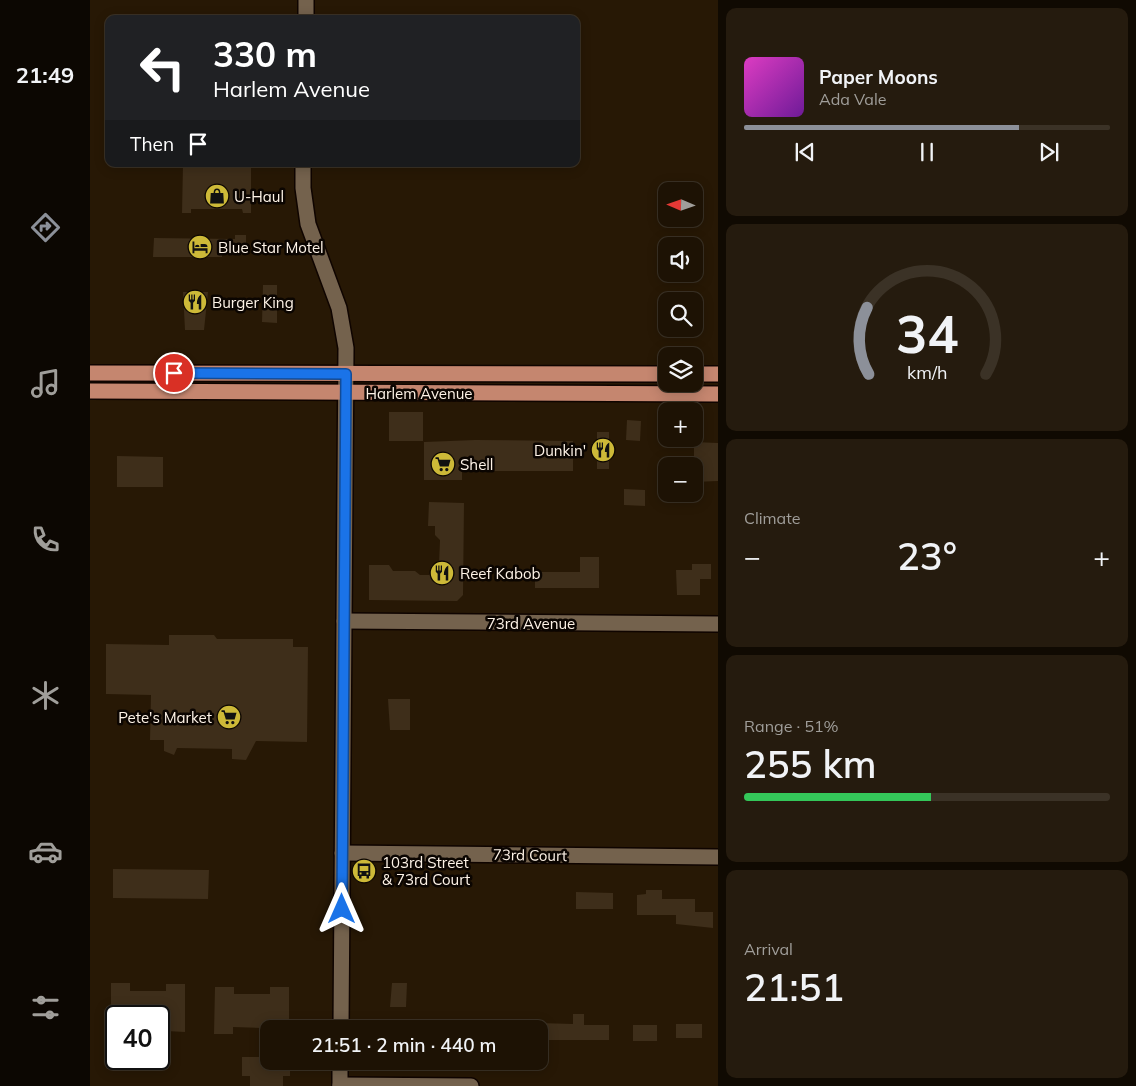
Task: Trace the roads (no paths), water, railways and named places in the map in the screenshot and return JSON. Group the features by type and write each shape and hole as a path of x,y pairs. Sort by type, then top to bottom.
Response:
{"main road":[{"name":"Harlem Avenue","path":"90,372 658,374"},
{"path":"703,374 718,374"},
{"name":"Harlem Avenue","path":"90,390 718,394"}],"street":[{"path":"306,0 306,15"},
{"path":"303,167 303,188 308,227 331,283 344,328 346,374 340,1020"},
{"name":"73rd Avenue","path":"344,621 718,624"},
{"name":"73rd Court","path":"342,853 718,857"},
{"path":"340,1070 340,1085 470,1086"}],"place":[{"name":"U-Haul","path":"217,196"},
{"name":"Blue Star Motel","path":"200,247"},
{"name":"Burger King","path":"195,302"},
{"name":"Dunkin'","path":"603,450"},
{"name":"Shell","path":"443,464"},
{"name":"Reef Kabob","path":"442,573"},
{"name":"Pete's Market","path":"229,717"},
{"name":"103rd Street & 73rd Court","path":"364,871"}]}
